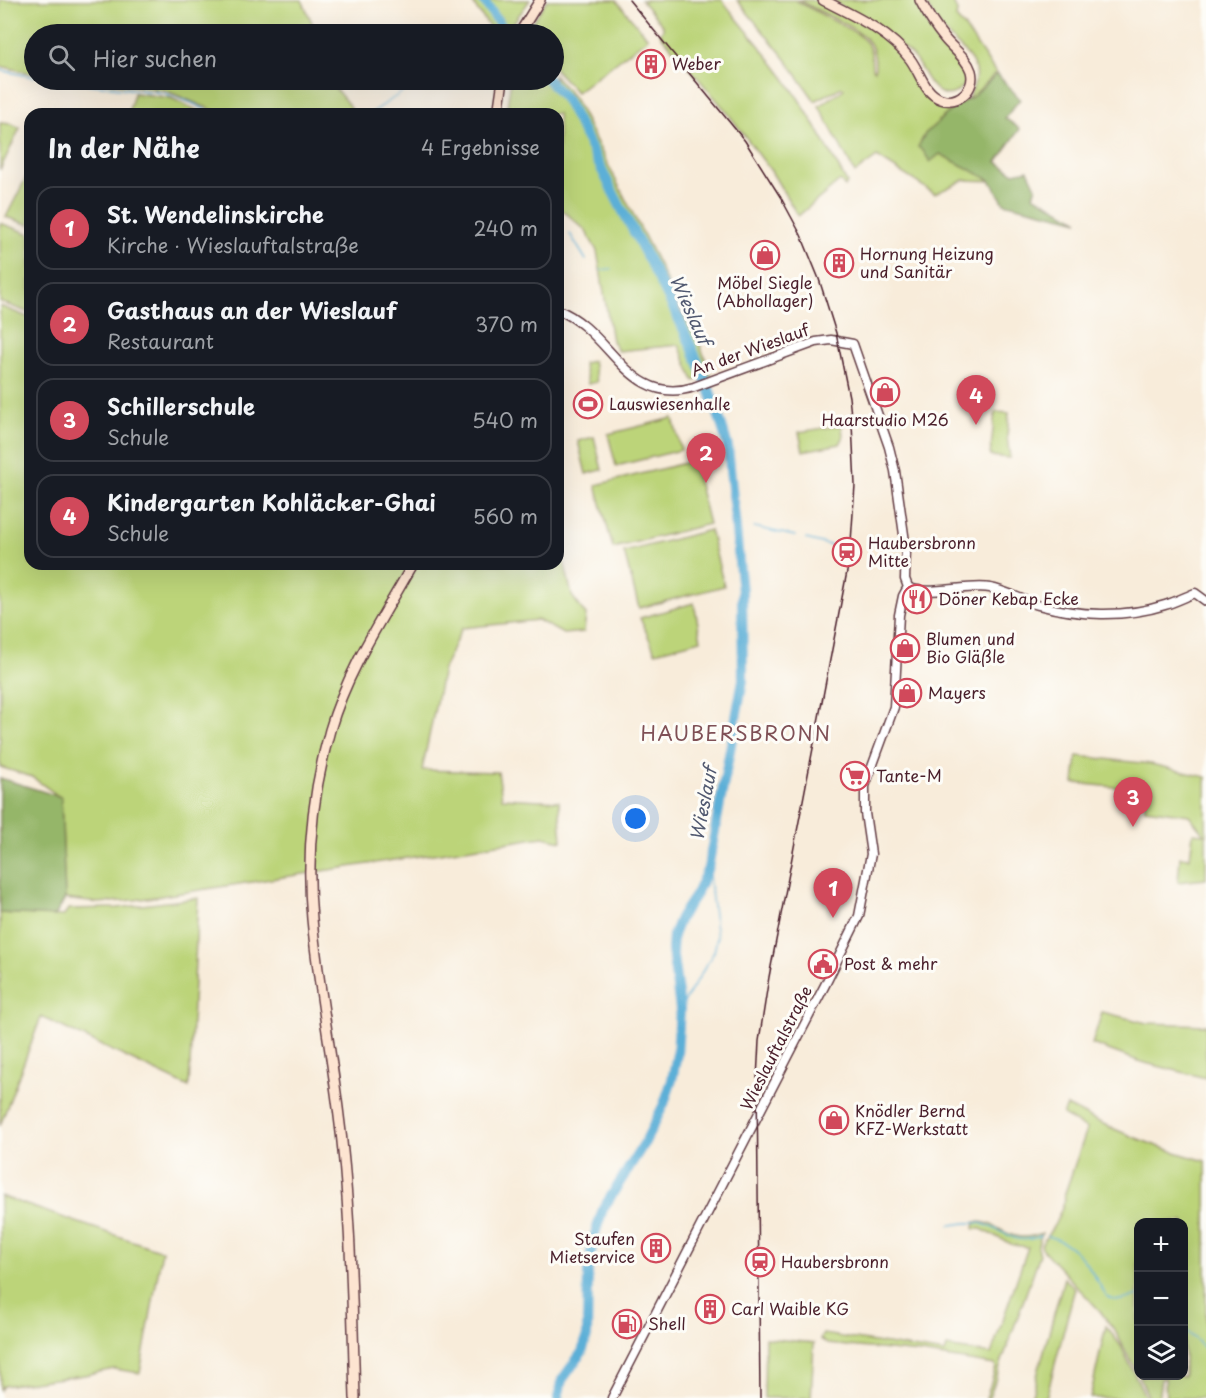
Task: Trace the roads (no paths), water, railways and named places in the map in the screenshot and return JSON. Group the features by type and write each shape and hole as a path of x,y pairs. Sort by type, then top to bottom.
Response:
{"main road":[{"path":"526,24 540,0"},
{"path":"823,0 889,38 907,55 933,95 942,99 956,99 967,91 971,72 968,65 937,29 920,0"},
{"path":"499,108 502,90"},
{"path":"355,1398 354,1313 346,1178 311,917 312,832 321,769 344,690 410,570"}],"street":[{"name":"An der Wieslauf","path":"564,314 583,325 643,383 655,388 675,391 715,380 816,342 831,340 853,344 889,447 895,471 906,549 905,579 908,587"},
{"path":"908,587 922,591 966,586 991,588 1066,612 1120,613 1148,609 1166,605 1195,593 1206,601"},
{"name":"Wieslauftalstraße","path":"612,1398 859,916 871,854 865,813 865,786 894,707 899,615 903,596 908,587"}],"waterway":[{"name":"Wieslauf","path":"483,0 500,24"},
{"path":"0,70 24,75"},
{"path":"138,90 164,93 202,108"},
{"path":"379,108 405,90"},
{"name":"Wieslauf","path":"557,90 566,100 681,324 718,415 728,447 742,592 743,680 708,868 673,935 672,950 680,1009 677,1054 672,1080 664,1104 645,1142 603,1209 593,1240 588,1272 587,1336 582,1352 562,1380 558,1398"},
{"path":"570,234 586,260"},
{"path":"601,270 612,269"},
{"path":"754,527 795,536"},
{"path":"806,539 837,547"},
{"path":"680,1009 714,952 717,938 708,868"},
{"path":"950,1225 979,1223 1017,1239 1041,1236"},
{"path":"1047,1236 1076,1251 1106,1296 1118,1300 1134,1296"},
{"path":"1188,1333 1206,1349"}],"railway":[{"path":"629,0 745,141 801,235 819,279 836,333 852,424 855,485 850,556 769,977 759,1041 757,1079 760,1398"}],"place":[{"name":"Weber","path":"651,64"},
{"name":"Möbel Siegle (Abhollager)","path":"765,255"},
{"name":"Hornung Heizung und Sanitär","path":"839,263"},
{"name":"Haarstudio M26","path":"885,392"},
{"name":"Lauswiesenhalle","path":"588,404"},
{"name":"Kindergarten Kohläcker-Ghai","path":"976,425"},
{"name":"Gasthaus an der Wieslauf","path":"706,483"},
{"name":"Haubersbronn Mitte","path":"847,552"},
{"name":"Döner Kebap Ecke","path":"917,599"},
{"name":"Blumen und Bio Gläßle","path":"905,648"},
{"name":"Mayers","path":"907,693"},
{"name":"Tante-M","path":"855,776"},
{"name":"Schillerschule","path":"1133,827"},
{"name":"St. Wendelinskirche","path":"833,918"},
{"name":"Post & mehr","path":"823,964"},
{"name":"Knödler Bernd KFZ-Werkstatt","path":"834,1120"},
{"name":"Staufen Mietservice","path":"656,1248"},
{"name":"Haubersbronn","path":"760,1262"},
{"name":"Carl Waible KG","path":"710,1309"},
{"name":"Shell","path":"627,1324"}],"district":[{"name":"HAUBERSBRONN","path":"736,734"}]}
